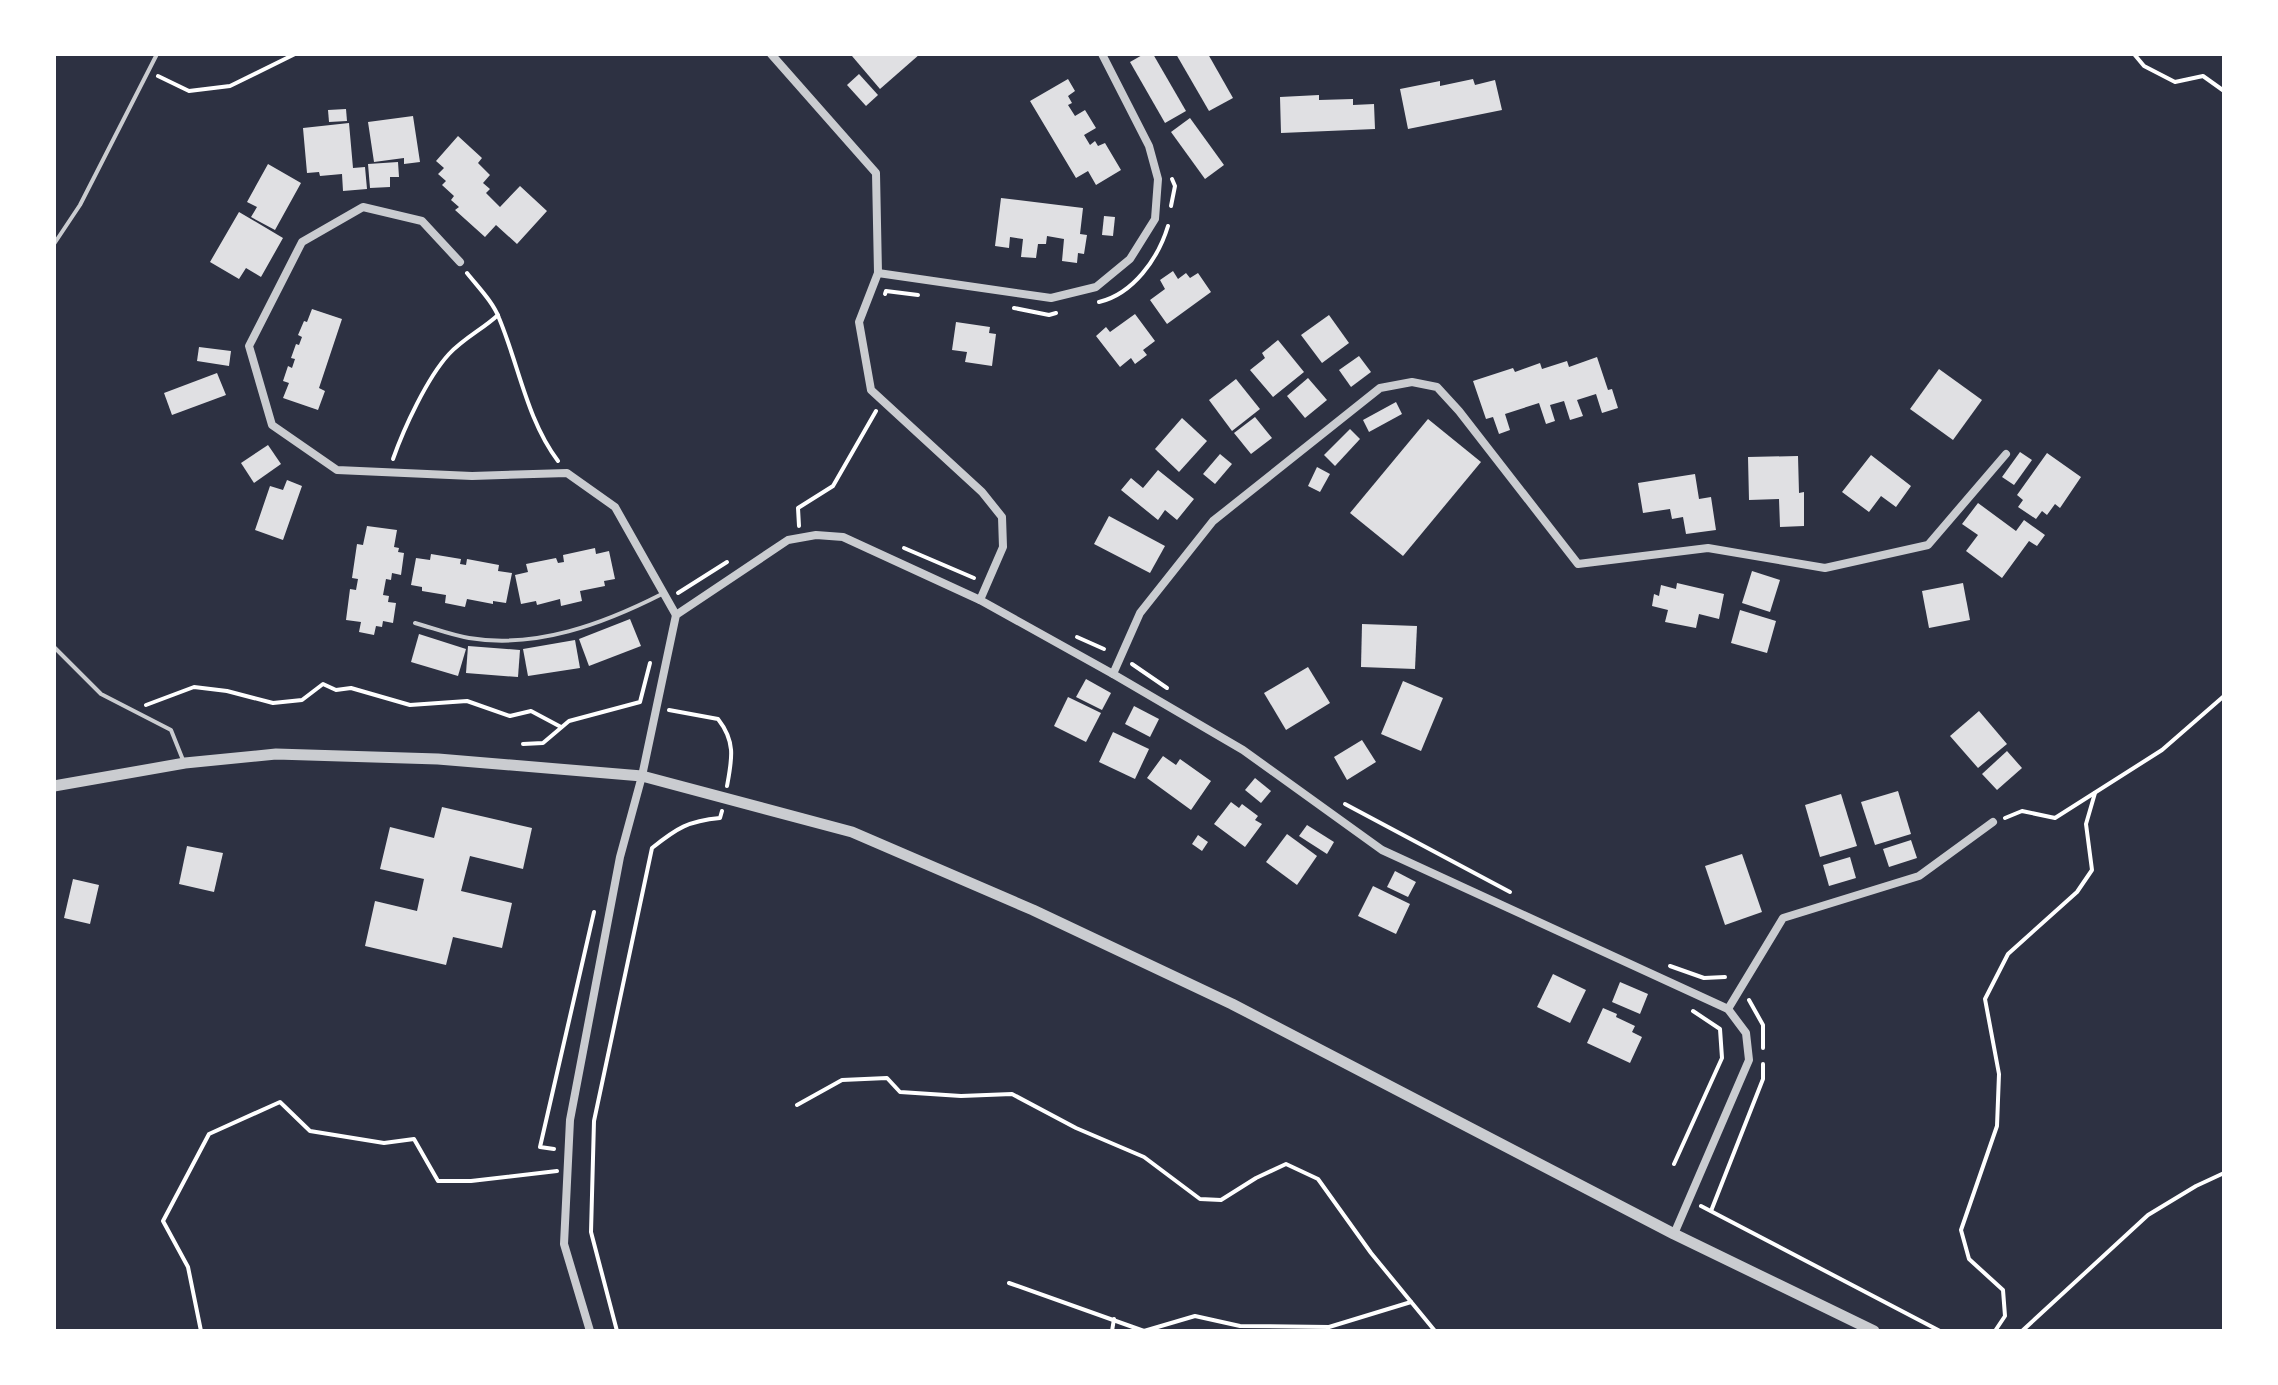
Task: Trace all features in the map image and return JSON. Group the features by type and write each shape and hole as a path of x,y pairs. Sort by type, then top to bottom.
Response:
{"street":[{"path":"771,54 876,173 878,273 859,322 871,390 982,492 1002,517 1003,547 980,600"},
{"path":"878,273 1051,298 1096,287 1130,259 1155,219 1158,179 1149,146 1102,54"},
{"path":"460,262 422,221 363,207 302,242 249,346 272,425 337,470 472,476 567,473 615,507 676,615 642,776 620,857 570,1120 564,1244 590,1331"},
{"path":"1113,674 1140,613 1213,521 1380,388 1412,382 1437,387 1578,564 1708,548 1825,568 1928,545 2006,454"},
{"path":"676,615 788,540 816,535 843,537 980,600 1113,674 1243,750 1382,850 1728,1009 1746,1033 1749,1060 1674,1234"},
{"path":"54,786 185,763 276,754 438,759 642,776 852,832 1033,910 1232,1004 1674,1234 1874,1331"},
{"path":"1728,1009 1783,918 1919,876 1993,822"}],"lane":[{"path":"54,244 80,205 157,54"},
{"path":"415,623 469,638 522,641 573,631 631,610 664,593"},
{"path":"54,647 101,694 171,730 185,763"}],"path":[{"path":"149,71 189,91 230,86 295,54"},
{"path":"2134,54 2144,66 2175,82 2203,76 2224,91"},
{"path":"1088,305 1115,298 1143,275 1167,230 1175,186 1170,171"},
{"path":"460,262 498,315 546,444 567,473"},
{"path":"881,305 886,291 932,296"},
{"path":"1006,307 1049,315 1062,311"},
{"path":"388,472 412,417 448,355 469,335 498,315"},
{"path":"799,526 798,508 833,486 883,401"},
{"path":"1132,664 1171,691"},
{"path":"132,710 194,687 227,691 273,703 302,700 323,684 336,690 351,688 410,705 467,701 510,716 531,711 561,727"},
{"path":"1993,822 2022,811 2055,818 2162,750 2224,696"},
{"path":"523,744 543,743 569,721 640,702"},
{"path":"617,1331 591,1232 594,1121 652,848 677,828 697,820 720,818 732,757 728,732 718,719 669,710"},
{"path":"1995,1331 2005,1316 2003,1290 1969,1259 1961,1230 1997,1126 1999,1074 1985,999 2008,954 2077,892 2092,870 2086,824 2095,793"},
{"path":"1341,802 1523,898"},
{"path":"569,1151 540,1147 596,901"},
{"path":"1663,963 1704,978 1725,977"},
{"path":"1674,1164 1722,1058 1720,1029 1693,1011"},
{"path":"797,1105 842,1080 887,1078 900,1092 961,1096 1012,1094 1076,1128 1144,1157 1200,1199 1221,1200 1286,1164 1318,1179 1371,1253 1435,1331"},
{"path":"201,1331 188,1267 163,1221 209,1134 242,1118 280,1102 310,1131 384,1143 414,1139 438,1181 471,1181 568,1169"},
{"path":"2022,1331 2148,1215 2224,1173"},
{"path":"1689,1199 1940,1331"},
{"path":"1009,1283 1144,1331 1195,1316 1240,1326 1329,1327 1411,1302"},
{"path":"1112,1331 1114,1319"}],"building":[{"path":"853,54 920,54 880,89"},
{"path":"1144,54 1153,54 1186,111 1165,123 1130,62"},
{"path":"1176,54 1208,54 1233,98 1209,111"},
{"path":"859,74 878,95 866,106 847,85"},
{"path":"1068,79 1075,91 1068,96 1072,103 1068,105 1075,116 1085,110 1096,128 1084,135 1090,145 1095,141 1098,146 1105,143 1121,170 1096,185 1088,171 1076,178 1030,101"},
{"path":"1473,79 1475,85 1495,80 1502,110 1408,129 1400,89 1440,81 1440,86"},
{"path":"1319,95 1319,100 1353,99 1353,105 1374,104 1375,129 1281,133 1280,97"},
{"path":"346,109 347,121 329,122 328,110"},
{"path":"413,116 420,162 404,164 404,158 374,162 368,122"},
{"path":"1190,118 1224,165 1205,179 1171,132"},
{"path":"349,123 353,168 365,167 367,189 343,191 342,174 320,176 319,172 307,173 303,128"},
{"path":"458,136 482,158 478,163 490,175 483,183 490,189 486,193 500,207 520,186 547,211 517,244 496,225 485,237 455,210 459,207 451,200 454,196 442,185 446,181 438,174 444,168 436,161"},
{"path":"398,162 399,177 390,177 390,187 370,188 368,164"},
{"path":"268,164 301,183 275,230 251,217 257,207 247,202"},
{"path":"1001,198 1083,208 1080,234 1087,235 1084,254 1078,253 1077,263 1062,261 1064,239 1047,236 1046,244 1038,244 1036,258 1021,257 1023,239 1010,237 1009,248 995,246"},
{"path":"239,212 283,238 261,277 246,268 239,279 210,262"},
{"path":"1104,216 1115,217 1113,236 1102,235"},
{"path":"1173,271 1178,279 1186,273 1190,278 1198,273 1211,292 1167,324 1150,300 1165,289 1160,280"},
{"path":"312,309 342,319 319,388 325,391 318,410 283,398 289,383 283,381 288,366 292,368 295,359 291,358 302,337 298,335"},
{"path":"1135,314 1155,341 1143,350 1147,355 1135,364 1131,358 1120,367 1096,336 1106,327 1110,332"},
{"path":"1329,315 1349,343 1322,363 1301,335"},
{"path":"956,322 990,327 989,333 996,334 992,366 965,362 967,352 952,350"},
{"path":"1278,340 1304,372 1273,397 1250,370 1265,358 1262,353"},
{"path":"199,347 231,351 229,366 197,361"},
{"path":"1359,356 1371,372 1351,387 1339,370"},
{"path":"1597,357 1618,408 1602,413 1596,394 1577,400 1583,416 1570,420 1564,401 1550,405 1555,421 1546,424 1539,403 1505,414 1510,430 1499,434 1493,417 1486,419 1473,381 1513,368 1515,372 1540,363 1542,369 1567,361 1569,367"},
{"path":"1939,369 1982,400 1953,440 1910,409"},
{"path":"217,373 226,395 172,415 164,393"},
{"path":"1308,378 1327,400 1305,418 1287,396"},
{"path":"1236,379 1260,409 1232,431 1209,400"},
{"path":"1396,402 1402,414 1369,432 1363,420"},
{"path":"1255,417 1272,438 1251,454 1234,433"},
{"path":"1182,418 1207,441 1179,472 1155,449"},
{"path":"1428,419 1481,462 1403,556 1350,513"},
{"path":"1350,429 1360,439 1335,466 1324,455"},
{"path":"268,445 281,464 254,483 241,463"},
{"path":"2020,452 2032,460 2014,485 2002,477"},
{"path":"2047,453 2081,477 2060,508 2055,504 2047,515 2042,511 2036,519 2018,507 2023,500 2017,495"},
{"path":"1220,454 1232,464 1215,484 1203,474"},
{"path":"1871,455 1911,486 1896,507 1881,496 1869,512 1842,492"},
{"path":"1798,456 1799,493 1804,492 1804,526 1780,527 1779,499 1749,500 1748,457"},
{"path":"1317,467 1330,474 1320,492 1308,486"},
{"path":"1158,470 1194,499 1177,520 1165,510 1158,520 1121,490 1131,478 1143,488"},
{"path":"1695,474 1699,499 1711,497 1716,530 1686,534 1683,517 1672,519 1670,509 1643,513 1638,483"},
{"path":"287,480 302,486 283,540 255,530 270,486 283,490"},
{"path":"1978,503 2016,531 2024,520 2045,535 2037,546 2029,541 2002,578 1966,551 1978,535 1962,524"},
{"path":"1109,516 1165,546 1150,573 1094,544"},
{"path":"367,526 397,530 394,547 404,553 401,575 392,573 391,580 386,579 383,595 389,596 388,602 396,603 393,623 383,621 382,627 376,626 374,635 359,632 361,622 346,620 350,589 356,590 358,579 352,578 357,544 363,545"},
{"path":"595,548 596,554 609,551 615,579 604,581 605,586 580,591 582,601 561,606 560,599 537,605 536,601 521,604 515,575 528,572 526,564 556,558 558,563 564,562 563,555"},
{"path":"431,554 461,559 460,564 466,565 467,559 499,565 498,571 512,573 506,603 467,599 465,607 445,603 446,595 422,591 422,587 411,585 416,558 430,560"},
{"path":"1752,571 1780,580 1770,612 1742,603"},
{"path":"1677,583 1724,594 1719,619 1699,614 1696,628 1665,622 1668,610 1652,606 1654,594 1659,596 1661,585 1676,589"},
{"path":"1963,583 1970,620 1929,628 1922,591"},
{"path":"1740,610 1776,621 1767,653 1731,643"},
{"path":"630,619 641,646 589,666 579,639"},
{"path":"1362,624 1417,626 1415,669 1361,667"},
{"path":"419,634 466,649 458,676 411,662"},
{"path":"575,640 580,668 528,676 523,649"},
{"path":"468,646 520,650 518,677 466,673"},
{"path":"1308,667 1330,703 1286,730 1264,693"},
{"path":"1086,679 1111,693 1102,710 1076,697"},
{"path":"1403,681 1443,698 1421,751 1381,734"},
{"path":"1068,697 1101,713 1086,742 1054,726"},
{"path":"1134,706 1159,719 1150,737 1125,724"},
{"path":"1979,711 2007,744 1978,768 1950,736"},
{"path":"1113,732 1149,749 1135,779 1099,762"},
{"path":"1362,740 1376,762 1347,780 1334,757"},
{"path":"2007,751 2022,768 1997,790 1982,774"},
{"path":"1163,756 1176,765 1180,759 1211,781 1191,810 1147,778"},
{"path":"1255,778 1271,791 1261,803 1245,790"},
{"path":"1898,791 1911,834 1875,845 1861,802"},
{"path":"1841,794 1857,846 1820,857 1805,805"},
{"path":"1231,802 1239,808 1242,804 1258,816 1255,820 1262,824 1245,847 1214,824"},
{"path":"442,807 532,828 523,869 470,856 461,891 512,903 502,948 453,937 446,965 365,946 375,901 417,911 424,879 380,869 390,827 434,838"},
{"path":"1307,825 1334,842 1327,854 1299,836"},
{"path":"1287,834 1317,856 1297,885 1266,862"},
{"path":"1198,835 1208,842 1202,851 1192,844"},
{"path":"1911,840 1917,858 1889,867 1883,849"},
{"path":"187,846 223,853 214,892 179,884"},
{"path":"1742,854 1762,912 1725,925 1705,866"},
{"path":"1850,857 1856,878 1829,886 1823,865"},
{"path":"1395,871 1416,882 1408,897 1387,887"},
{"path":"73,879 99,885 90,924 64,918"},
{"path":"1373,886 1410,904 1396,934 1358,916"},
{"path":"1553,974 1586,990 1570,1023 1537,1007"},
{"path":"1620,982 1648,994 1640,1014 1612,1002"},
{"path":"1603,1008 1635,1026 1632,1032 1642,1037 1630,1063 1587,1043"}]}
